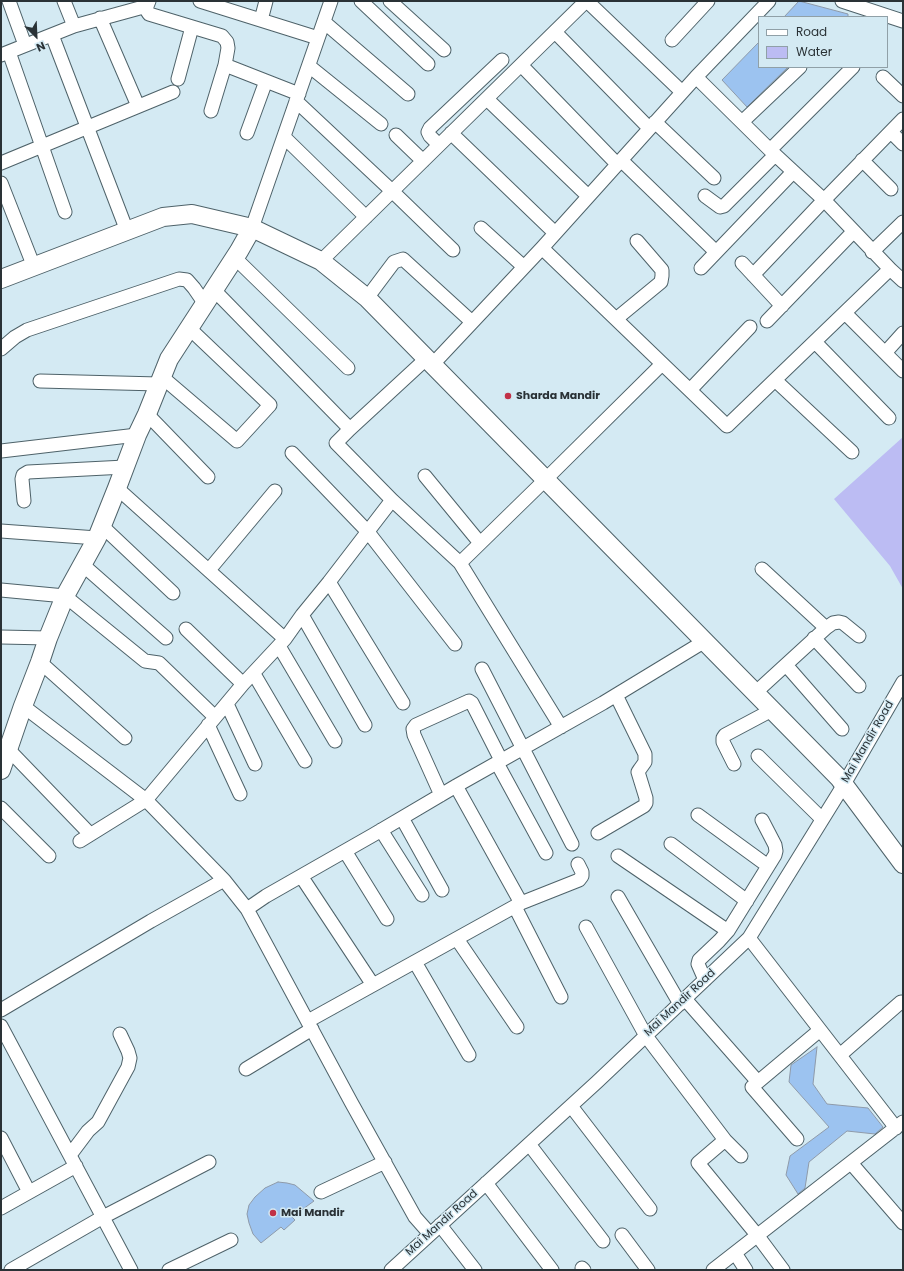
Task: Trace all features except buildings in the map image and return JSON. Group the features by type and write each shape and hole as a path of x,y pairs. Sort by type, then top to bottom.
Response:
{"main road":[{"path":"1,279 163,217 192,214 252,228 321,262 367,298 838,778 903,864"},
{"path":"1,770 4,749 23,706 65,596 83,565 99,532 118,488 137,434 147,414 169,359 235,258 252,228"}],"street":[{"path":"9,1 25,45"},
{"path":"64,1 74,26"},
{"path":"200,1 214,3 318,38"},
{"path":"261,20 266,1"},
{"path":"252,228 331,1"},
{"path":"361,1 428,64"},
{"path":"390,1 444,50"},
{"path":"321,262 587,1 682,92"},
{"path":"672,40 708,1"},
{"path":"561,727 460,563 392,500 336,443 350,429 430,361 472,322 542,248 682,92 769,1"},
{"path":"842,1 888,16"},
{"path":"65,212 43,145 5,53 74,26 148,3 147,11 149,14 222,36 227,42 228,48 225,65 211,111"},
{"path":"888,16 903,21"},
{"path":"100,18 138,106"},
{"path":"324,22 408,94"},
{"path":"178,79 192,27"},
{"path":"555,32 652,125 714,178"},
{"path":"52,35 127,231"},
{"path":"439,145 430,136 428,132 430,128 502,60"},
{"path":"225,65 266,81 298,97 453,250"},
{"path":"521,65 619,162 716,252"},
{"path":"309,66 381,124"},
{"path":"742,122 799,68"},
{"path":"705,196 720,207 724,206 772,152 853,68"},
{"path":"696,77 772,152 824,200 872,252 902,279"},
{"path":"883,77 903,96"},
{"path":"247,133 266,81"},
{"path":"2,160 43,145 173,92"},
{"path":"487,99 588,196"},
{"path":"753,274 903,119"},
{"path":"891,132 903,144"},
{"path":"452,133 555,233"},
{"path":"396,135 423,161"},
{"path":"284,137 366,217"},
{"path":"862,160 891,189"},
{"path":"701,268 793,172"},
{"path":"1,183 34,267"},
{"path":"872,252 903,222"},
{"path":"481,228 524,267"},
{"path":"767,321 853,232"},
{"path":"616,319 661,282 662,270 637,241"},
{"path":"542,248 728,426 890,269"},
{"path":"235,258 348,368"},
{"path":"367,298 394,262 403,259 472,322"},
{"path":"742,263 782,306"},
{"path":"1,349 15,336 27,330 179,279 187,280 194,288 210,297 350,429"},
{"path":"845,313 903,371"},
{"path":"690,390 750,327"},
{"path":"40,381 160,381 237,441 270,405 189,328"},
{"path":"885,353 903,334"},
{"path":"815,342 889,418"},
{"path":"460,563 546,480 662,364"},
{"path":"775,380 852,452"},
{"path":"147,414 208,476"},
{"path":"1,451 137,434"},
{"path":"292,453 368,532 455,644"},
{"path":"24,501 22,479 23,475 28,472 125,467"},
{"path":"425,476 480,543"},
{"path":"118,488 209,570 282,642 335,741"},
{"path":"209,570 275,491"},
{"path":"4,749 85,837 146,800 243,684 254,674 282,642 392,500"},
{"path":"1,531 99,532 173,593"},
{"path":"83,565 166,638"},
{"path":"762,569 826,628"},
{"path":"329,582 403,703"},
{"path":"1,590 65,596 145,661 159,662 212,721 240,794"},
{"path":"302,615 365,725"},
{"path":"755,693 814,638 833,623 843,623 859,636"},
{"path":"186,629 243,684"},
{"path":"1,637 48,638"},
{"path":"814,638 859,686"},
{"path":"247,910 266,896 561,727 705,642"},
{"path":"40,662 126,738"},
{"path":"786,665 842,729"},
{"path":"482,669 572,844"},
{"path":"254,674 305,761"},
{"name":"Mai Mandir Road","path":"391,1270 571,1106 749,938 822,819 903,682"},
{"path":"598,833 644,806 646,803 646,798 638,772 645,762 644,754 616,695"},
{"path":"441,795 414,735 413,729 416,725 469,702 472,703 499,762 546,854"},
{"path":"227,704 255,764"},
{"path":"23,706 146,800 224,880 247,910 415,1217 435,1230 475,1270"},
{"path":"734,764 723,742 725,735 772,710"},
{"path":"758,756 822,819"},
{"path":"456,786 518,905 561,996"},
{"path":"1,808 49,856"},
{"path":"698,815 768,866"},
{"path":"402,818 442,890"},
{"path":"705,980 698,964 699,960 728,931 775,855 775,845 762,820"},
{"path":"381,830 422,895"},
{"path":"671,844 746,901"},
{"path":"345,851 387,919"},
{"path":"618,856 728,931"},
{"path":"246,1069 310,1025 373,985 518,905 579,880 582,876 582,872 578,864"},
{"path":"301,876 373,985"},
{"path":"1,1010 151,921 224,880"},
{"path":"618,897 682,1002 758,1082"},
{"path":"586,927 646,1036 725,1140 741,1156"},
{"path":"713,1270 899,1125 840,1055 749,938"},
{"path":"457,939 517,1027"},
{"path":"415,962 468,1055"},
{"path":"840,1055 901,1002"},
{"path":"1,1026 132,1270"},
{"path":"797,1139 752,1087 820,1030"},
{"path":"1,1208 29,1192 73,1161 88,1131 98,1122 128,1068 130,1058 120,1034"},
{"path":"571,1106 650,1209"},
{"path":"1,1138 29,1192"},
{"path":"725,1140 698,1163 783,1270"},
{"path":"529,1144 603,1241"},
{"path":"11,1270 103,1218 209,1162"},
{"path":"321,1192 385,1162"},
{"path":"850,1163 903,1223"},
{"path":"486,1183 552,1270"},
{"path":"622,1235 648,1270"},
{"path":"169,1270 231,1240"},
{"path":"735,1252 746,1270"}],"water":[{"path":"903,437 903,589 890,566 834,499"}],"place":[{"name":"Sharda Mandir","path":"508,396"},
{"name":"Mai Mandir","path":"273,1213"}]}
